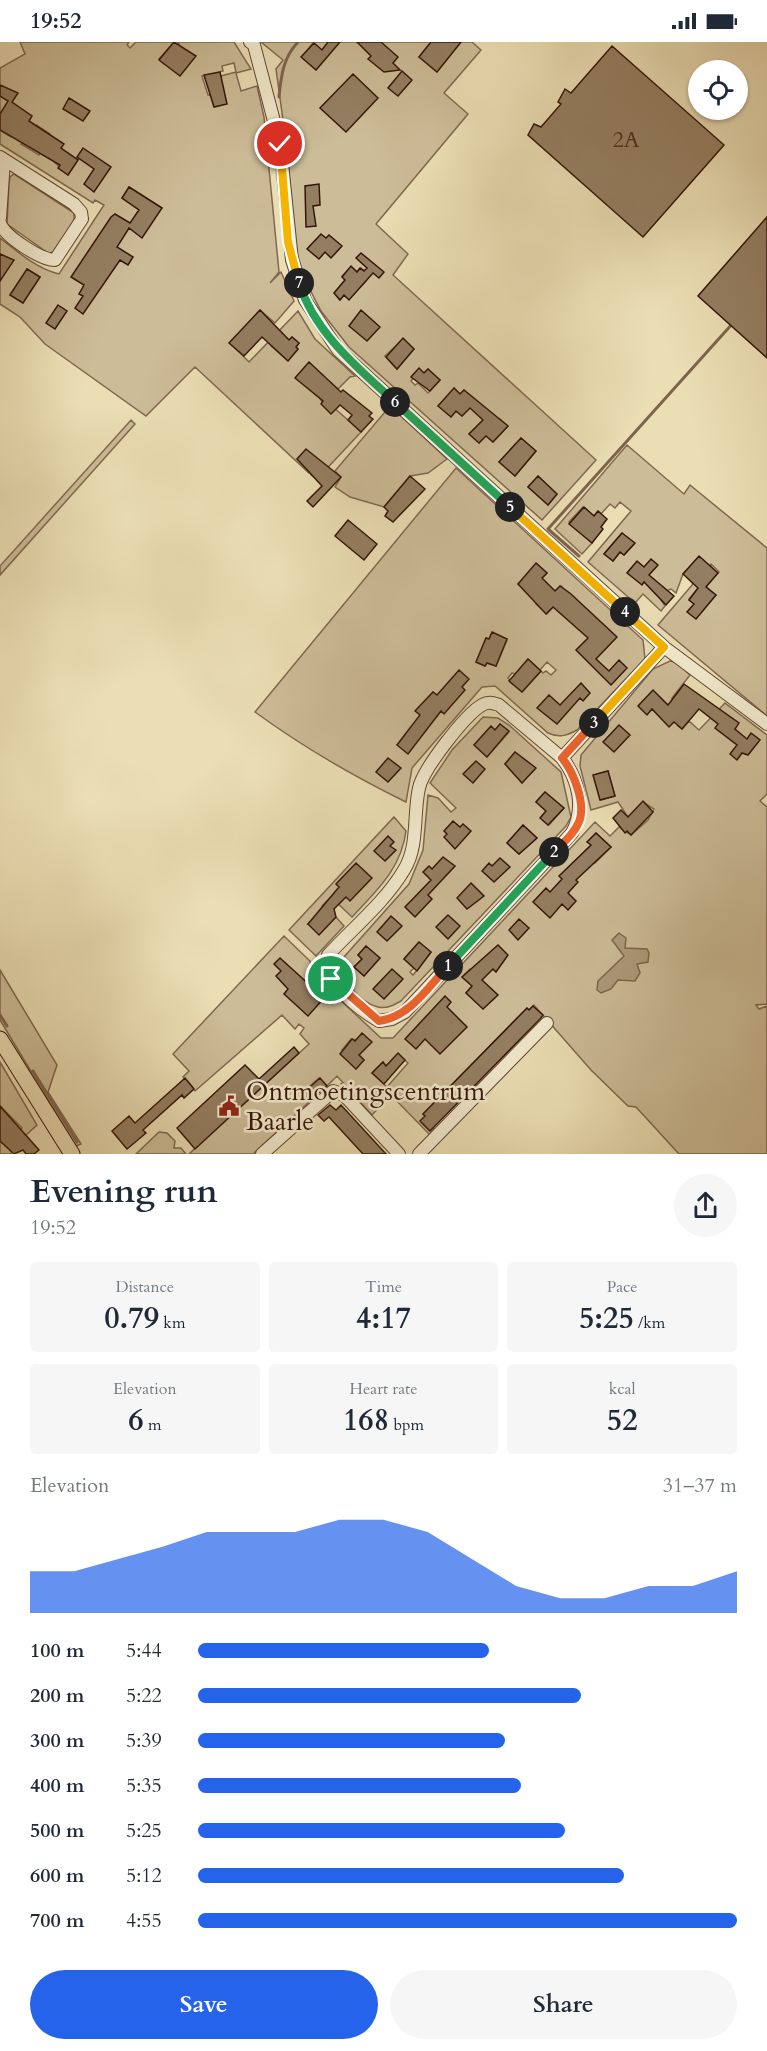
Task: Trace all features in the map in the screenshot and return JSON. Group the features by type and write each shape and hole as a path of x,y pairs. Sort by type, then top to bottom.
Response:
{"main road":[{"path":"0,1039 72,1154"}],"street":[{"path":"250,42 254,45 280,144 292,260 305,300 338,350 664,647 767,724"},
{"path":"0,218 2,158"},
{"path":"0,223 4,232 20,243 49,260 55,260 82,219 81,212 74,204 2,158"},
{"path":"562,758 664,647"},
{"path":"491,702 500,705 562,758 570,768 581,805 580,819 572,833 405,1012 392,1019 379,1021 370,1016 331,979 327,965 328,955 394,885 406,867 413,846 419,787 427,767 472,713 483,704 491,702"},
{"path":"419,1154 547,1023"},
{"path":"262,1154 333,1090 344,1095 399,1154"}],"shaded area":[{"path":"20,42 129,42 127,45 130,48 136,42 174,42 159,59 164,64 179,44 177,42 234,42 251,69 236,73 241,91 257,86 264,117 279,272 270,283 281,272 294,301 275,323 260,310 230,343 249,362 298,311 315,339 355,376 350,377 338,389 331,383 319,397 326,408 330,404 361,432 317,479 311,475 317,469 309,473 195,367 146,416 45,344 20,317 0,304 0,281 13,260 0,254 0,238 35,264 59,274 104,205 95,200 93,203 0,144 0,130 11,137 21,122 2,111 0,114 0,96 17,93 0,85 0,68 25,54","holes":["234,63 236,72 221,76 211,95 208,95 202,76 223,71 222,66","36,125 50,134 39,155 21,144","59,147 78,160 68,175 51,159","129,187 162,208 136,215 139,210 122,198","27,269 40,277 23,303 10,295","282,334 289,340 292,337 299,343 296,347 298,349 288,361 271,346"]},
{"path":"261,42 328,42 322,50 313,43 302,57 316,70 338,44 337,42 431,42 419,57 437,72 461,42 472,42 481,50 444,93 468,114 376,224 408,254 393,275 596,460 542,520 349,347 321,311 305,280 296,249 286,142 276,69 283,60","holes":["351,267 357,272 361,268 368,274 366,281 349,299 344,295 339,299 335,292 345,280 342,276","403,339 414,349 397,369 385,356","419,369 424,373 428,369 440,380 428,393 418,383 415,385 411,381","454,388 460,394 464,390 476,401 462,416 456,411 451,417 446,412 448,410 438,406 444,400 446,401","500,419 508,426 493,442 485,435 479,443 469,434 483,420","521,438 536,451 515,476 499,462","538,476 557,494 548,505 528,487"]},
{"path":"14,174 74,213 74,223 55,252 48,253 7,224 9,183 10,177"},
{"path":"390,406 447,459 428,473 410,476 384,507 350,497 335,487 341,477 335,471"},
{"path":"131,420 135,424 0,575 0,566"},
{"path":"627,445 684,494 690,485 767,548 767,716 658,625 693,584 691,581 699,557 683,574 676,593 671,589 657,594 665,606 661,611 643,594 635,603 588,562 631,511 620,502 615,508 610,504 601,514 598,511 594,516 583,507 569,522 592,543 582,554 555,529","holes":["622,533 634,544 624,555 620,552 613,561 604,554","711,564 719,572 703,584 716,595 694,604 689,599 699,587 695,583"]},
{"path":"456,468 643,640 645,659 577,730 566,735 548,733 495,686 482,687 412,768 406,802 329,760 255,712","holes":["537,564 547,573 528,593 518,584","561,586 567,592 547,614 536,604 551,588 555,591","492,633 507,640 496,666 487,663 485,666 476,662 486,638 489,639","528,659 540,670 547,662 556,670 551,675 546,671 543,673 541,671 522,692 508,678 512,673 515,674","433,692 450,706 444,713 441,711 430,724 416,711"]},
{"path":"670,661 676,662 690,675 672,698 678,726 682,729 689,721 699,730 725,703 767,735 767,794 760,801 767,807 767,1004 756,1005 759,1009 767,1006 767,1154 679,1154 636,1107 628,1106 591,1070 534,1005 529,1010 527,1008 423,1114 425,1116 421,1122 430,1131 433,1127 435,1130 430,1135 391,1095 372,1115 337,1076 327,1086 319,1078 301,1094 308,1103 253,1154 189,1154 309,1044 300,1034 304,1028 299,1024 295,1029 282,1015 195,1091 183,1077 189,1071 173,1054 284,936 310,961 312,974 381,1038 393,1038 595,822 610,836 619,827 631,835 648,820 654,809 643,802 637,808 639,810 628,817 618,802 591,810 580,766 581,755 653,669","holes":["608,771 615,796 601,800 594,775","596,833 611,847 595,863 584,853 591,845 588,842","470,969 487,986 474,1000 466,993 472,986 462,977","351,1039 371,1042 359,1055 364,1060 356,1069 351,1064 353,1060 342,1050","398,1054 408,1063 387,1087 372,1073 382,1063 386,1066"]},
{"path":"483,717 498,718 509,725 561,772 571,817 566,826 401,1001 387,1007 378,1007 363,1000 346,980 344,957 409,884 423,850 428,795 438,798 451,812 456,808 430,783 452,750","holes":["500,724 509,732 487,757 474,745 491,726 495,730","515,752 535,768 522,783 505,764","545,792 564,808 549,825 541,818 546,811 536,802","523,825 537,838 519,854 507,843","419,942 431,952 413,975 410,972 414,968 404,959","366,946 380,958 364,976 354,967 362,959 358,955"]},
{"path":"394,817 406,831 399,857 393,868 379,888 352,917 331,897 322,906 323,908 308,924 336,917 344,926 316,956 289,930"},
{"path":"619,933 626,938 625,948 647,949 648,962 637,964 640,973 635,981 618,980 611,989 601,993 597,990 598,981 624,956 612,940"},
{"path":"0,970 57,1065 48,1092 81,1144 76,1146 0,1020"},
{"path":"0,1062 37,1125 16,1144 18,1147 10,1154 0,1154 0,1141 5,1145 22,1128 0,1106"},
{"path":"159,1132 167,1133 175,1141 174,1148 181,1148 186,1154 136,1154"}],"building":[{"path":"174,42 196,56 180,76 159,60"},
{"path":"328,42 340,42 316,70 301,57 314,43 322,50"},
{"path":"357,42 381,42 398,57 393,63 400,70 384,72 368,59 371,56"},
{"path":"431,42 461,42 437,72 419,57"},
{"path":"612,46 688,113 688,120 696,120 724,145 643,237 528,135 534,124 541,127 561,104 558,102 565,89 571,93"},
{"path":"402,71 412,80 398,96 388,88"},
{"path":"220,72 227,104 214,107 204,75"},
{"path":"353,74 378,98 346,132 320,108"},
{"path":"0,85 18,93 12,102 32,116 29,121 64,144 61,148 78,160 68,175 58,168 60,165 0,130 0,114 8,101 0,96"},
{"path":"69,98 90,111 83,121 63,109"},
{"path":"83,148 111,167 94,192 84,184 94,169 77,157"},
{"path":"319,184 320,205 313,206 316,226 306,227 305,186"},
{"path":"129,187 162,208 142,238 129,228 117,247 133,257 128,265 120,260 83,314 75,308 83,296 79,294 84,285 71,277 111,217 115,214 130,223 139,210 122,198"},
{"path":"767,217 767,358 698,296"},
{"path":"321,234 326,238 329,235 342,246 331,258 325,252 319,259 307,249"},
{"path":"361,253 384,272 379,278 373,273 349,300 344,295 340,300 334,293 345,280 342,277 351,266 357,272 360,268 364,271 367,268 356,258"},
{"path":"0,254 14,260 0,281"},
{"path":"27,269 40,277 23,303 10,295"},
{"path":"58,305 67,311 55,329 46,323"},
{"path":"260,310 289,340 292,337 299,343 296,347 298,349 288,361 262,337 244,356 229,343"},
{"path":"361,310 380,327 367,341 349,326"},
{"path":"403,338 414,349 397,369 386,357"},
{"path":"309,362 341,392 343,390 372,413 369,416 373,419 361,432 348,420 352,415 340,405 331,414 321,404 323,401 295,378"},
{"path":"419,368 424,373 428,369 440,380 430,391 411,377"},
{"path":"454,388 460,394 464,390 508,426 493,442 486,436 479,443 469,434 483,420 470,408 462,416 456,411 451,417 438,406"},
{"path":"521,438 536,451 515,476 499,462"},
{"path":"306,449 341,477 313,507 307,501 322,486 297,459"},
{"path":"410,476 425,489 393,522 385,516 388,511 384,507"},
{"path":"538,476 557,494 548,505 528,487"},
{"path":"584,507 594,516 598,511 607,519 601,527 603,529 592,543 569,524"},
{"path":"348,520 377,544 364,560 335,536"},
{"path":"622,533 635,543 624,555 620,552 613,561 604,554"},
{"path":"699,556 718,573 706,587 716,595 696,619 687,612 694,604 689,600 698,588 683,574"},
{"path":"651,559 658,565 649,575 674,596 666,605 644,582 642,585 627,573 637,561 644,567"},
{"path":"536,563 547,573 542,578 555,591 560,586 571,594 617,637 596,659 609,671 619,660 627,668 611,685 576,650 588,638 553,607 546,614 518,584"},
{"path":"492,632 507,639 496,666 487,663 485,666 476,662 486,638 489,639"},
{"path":"528,659 541,671 522,692 509,681"},
{"path":"459,670 469,679 462,687 465,690 444,714 441,711 408,754 397,745 420,715 415,711 433,692 437,695"},
{"path":"581,683 590,693 583,701 580,698 557,724 537,708 549,695 560,705"},
{"path":"684,684 739,723 735,729 747,739 751,733 760,740 748,755 742,753 737,760 730,754 737,745 715,728 718,724 699,709 682,729 674,722 669,727 652,709 647,715 638,706 653,690 668,705"},
{"path":"500,724 509,731 487,757 474,745 491,726 495,730"},
{"path":"619,725 630,735 614,752 603,742"},
{"path":"515,752 536,768 522,783 505,764"},
{"path":"388,758 401,768 388,782 376,772"},
{"path":"476,761 485,769 473,783 463,774"},
{"path":"608,771 615,796 600,800 593,775"},
{"path":"545,792 564,808 548,825 540,818 546,811 536,802"},
{"path":"643,801 653,812 631,835 627,831 625,833 613,818 621,810 628,817"},
{"path":"453,821 460,827 463,824 471,831 455,849 444,837 447,834 444,831"},
{"path":"523,825 537,838 519,854 507,843"},
{"path":"596,833 611,847 576,880 578,882 568,893 576,901 568,910 562,904 550,918 533,902 546,888 550,892 562,879 559,876 591,845 587,842"},
{"path":"388,836 394,842 390,846 396,850 385,861 374,851"},
{"path":"443,857 455,866 428,895 432,899 415,917 405,907 431,880 423,872 429,866 432,869"},
{"path":"500,858 510,867 494,882 482,871 489,863 492,866"},
{"path":"356,863 372,878 350,901 346,897 334,909 336,917 319,935 308,924 339,887 336,884"},
{"path":"471,883 484,896 467,909 457,898"},
{"path":"448,915 460,926 448,939 436,927"},
{"path":"391,916 402,926 387,941 377,932"},
{"path":"519,919 529,928 518,940 509,930"},
{"path":"419,942 431,952 417,971 404,959"},
{"path":"498,945 508,955 496,972 493,969 482,980 498,995 483,1009 466,993 472,986 462,977"},
{"path":"366,946 380,958 364,976 354,967 362,959 358,955"},
{"path":"280,958 324,998 308,1016 284,994 288,989 276,976 281,971 274,964"},
{"path":"392,969 403,979 384,999 373,989"},
{"path":"445,996 451,1002 447,1007 467,1027 440,1054 425,1039 416,1049 405,1039"},
{"path":"533,1006 543,1015 541,1018 430,1131 420,1121 425,1116 423,1114 527,1008 529,1010"},
{"path":"362,1033 372,1042 359,1055 364,1060 356,1069 340,1054 352,1039 355,1041"},
{"name":"Ontmoetingscentrum Baarle","path":"294,1047 299,1053 195,1149 177,1128 245,1065 259,1079"},
{"path":"398,1053 405,1060 384,1084 372,1073 383,1062 386,1066"},
{"path":"185,1078 194,1089 184,1098 182,1095 143,1130 146,1133 127,1149 112,1131 129,1116 135,1123"},
{"path":"320,1078 327,1086 308,1102 301,1095"},
{"path":"330,1105 336,1110 341,1105 386,1154 363,1154 329,1117 324,1121 318,1115"},
{"path":"0,1106 39,1150 34,1154 26,1154 23,1150 14,1154 0,1141"}],"waterway":[{"path":"279,97 286,61 298,42"},
{"path":"579,556 548,529 733,323"},
{"path":"0,1015 7,1026"},
{"path":"33,1071 77,1142"},
{"path":"342,1084 349,1092"}],"place":[{"name":"Ontmoetingscentrum Baarle","path":"229,1106"}],"route":[{"path":"280,144 288,242 292,260 305,300 338,350 664,647 562,758 570,768 581,805 580,819 572,833 405,1012 392,1019 379,1021 370,1016 331,979"}]}
